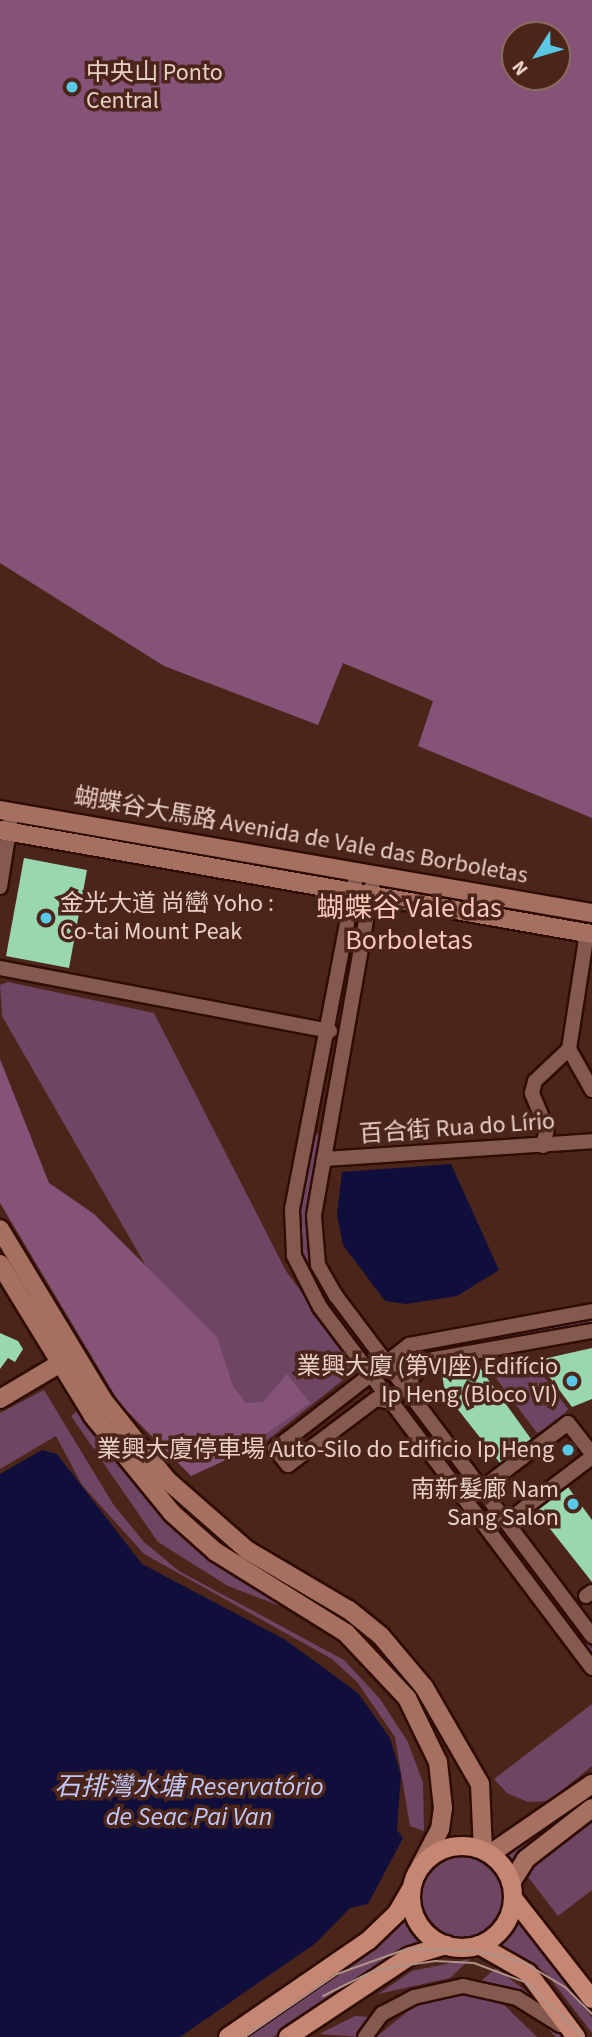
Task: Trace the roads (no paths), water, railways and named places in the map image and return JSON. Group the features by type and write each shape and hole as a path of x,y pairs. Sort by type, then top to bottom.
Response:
{"main road":[{"name":"蝴蝶谷大馬路 Avenida de Vale das Borboletas","path":"6,811 592,913"},
{"name":"蝴蝶谷大馬路 Avenida de Vale das Borboletas","path":"5,830 590,934"},
{"path":"0,1229 103,1400 167,1480 247,1550 349,1610 410,1669 480,1784 486,1852 592,1999"},
{"path":"0,1264 59,1364 115,1446 180,1520 253,1578 346,1633 381,1664 407,1698 438,1762 443,1808 440,1829 412,1886 375,1935 228,2037"},
{"path":"0,1399 59,1364"},
{"path":"420,1867 449,1847 486,1852 592,1784"},
{"path":"479,1945 500,1931 512,1890 526,1859 592,1808"},
{"path":"412,1886 415,1915 446,1945"},
{"path":"288,2037 410,1956 446,1945 479,1945 528,1973 575,2037"}],"street":[{"path":"0,887 6,811"},
{"path":"365,873 314,1248 335,1296 592,1636"},
{"path":"362,892 330,1031 290,1229 301,1278 372,1377 592,1668"},
{"path":"543,1146 547,1129 534,1088 569,1049 590,934"},
{"path":"0,968 330,1031"},
{"path":"569,1049 592,1090"},
{"name":"百合街 Rua do Lírio","path":"324,1159 592,1141"},
{"path":"363,1333 409,1345 592,1311"},
{"path":"416,1403 411,1378 429,1360 592,1331"},
{"path":"391,1402 376,1399 288,1465 275,1449 372,1377 409,1345"},
{"path":"481,1489 568,1423 587,1435 592,1456 506,1522"},
{"path":"365,2037 382,2014 414,1997 463,1986 531,2004 575,2037"}],"water":[{"path":"451,1164 499,1270 457,1296 406,1304 385,1301 343,1245 337,1215 342,1172"},
{"name":"石排灣水塘 Reservatório de Seac Pai Van","path":"42,1450 57,1454 142,1564 284,1639 358,1693 390,1738 401,1775 397,1830 403,1838 368,1904 350,1908 316,1943 180,2037 0,2037 0,1474"}],"tram line":[{"path":"245,2037 337,1974 407,1949 477,1951 523,1962 565,1987 592,2014"},
{"path":"323,1996 375,1970 435,1961 474,1963 527,1983 584,2037"}],"place":[{"name":"中央山 Ponto Central","path":"72,87"},
{"name":"金光大道 尚巒 Yoho : Co-tai Mount Peak","path":"46,918"},
{"name":"業興大廈 (第VI座) Edifício Ip Heng (Bloco VI)","path":"572,1381"},
{"name":"業興大廈停車場 Auto-Silo do Edificio Ip Heng","path":"568,1450"},
{"name":"南新髮廊 Nam Sang Salon","path":"573,1504"}],"district":[{"name":"蝴蝶谷 Vale das Borboletas","path":"409,924"}]}
